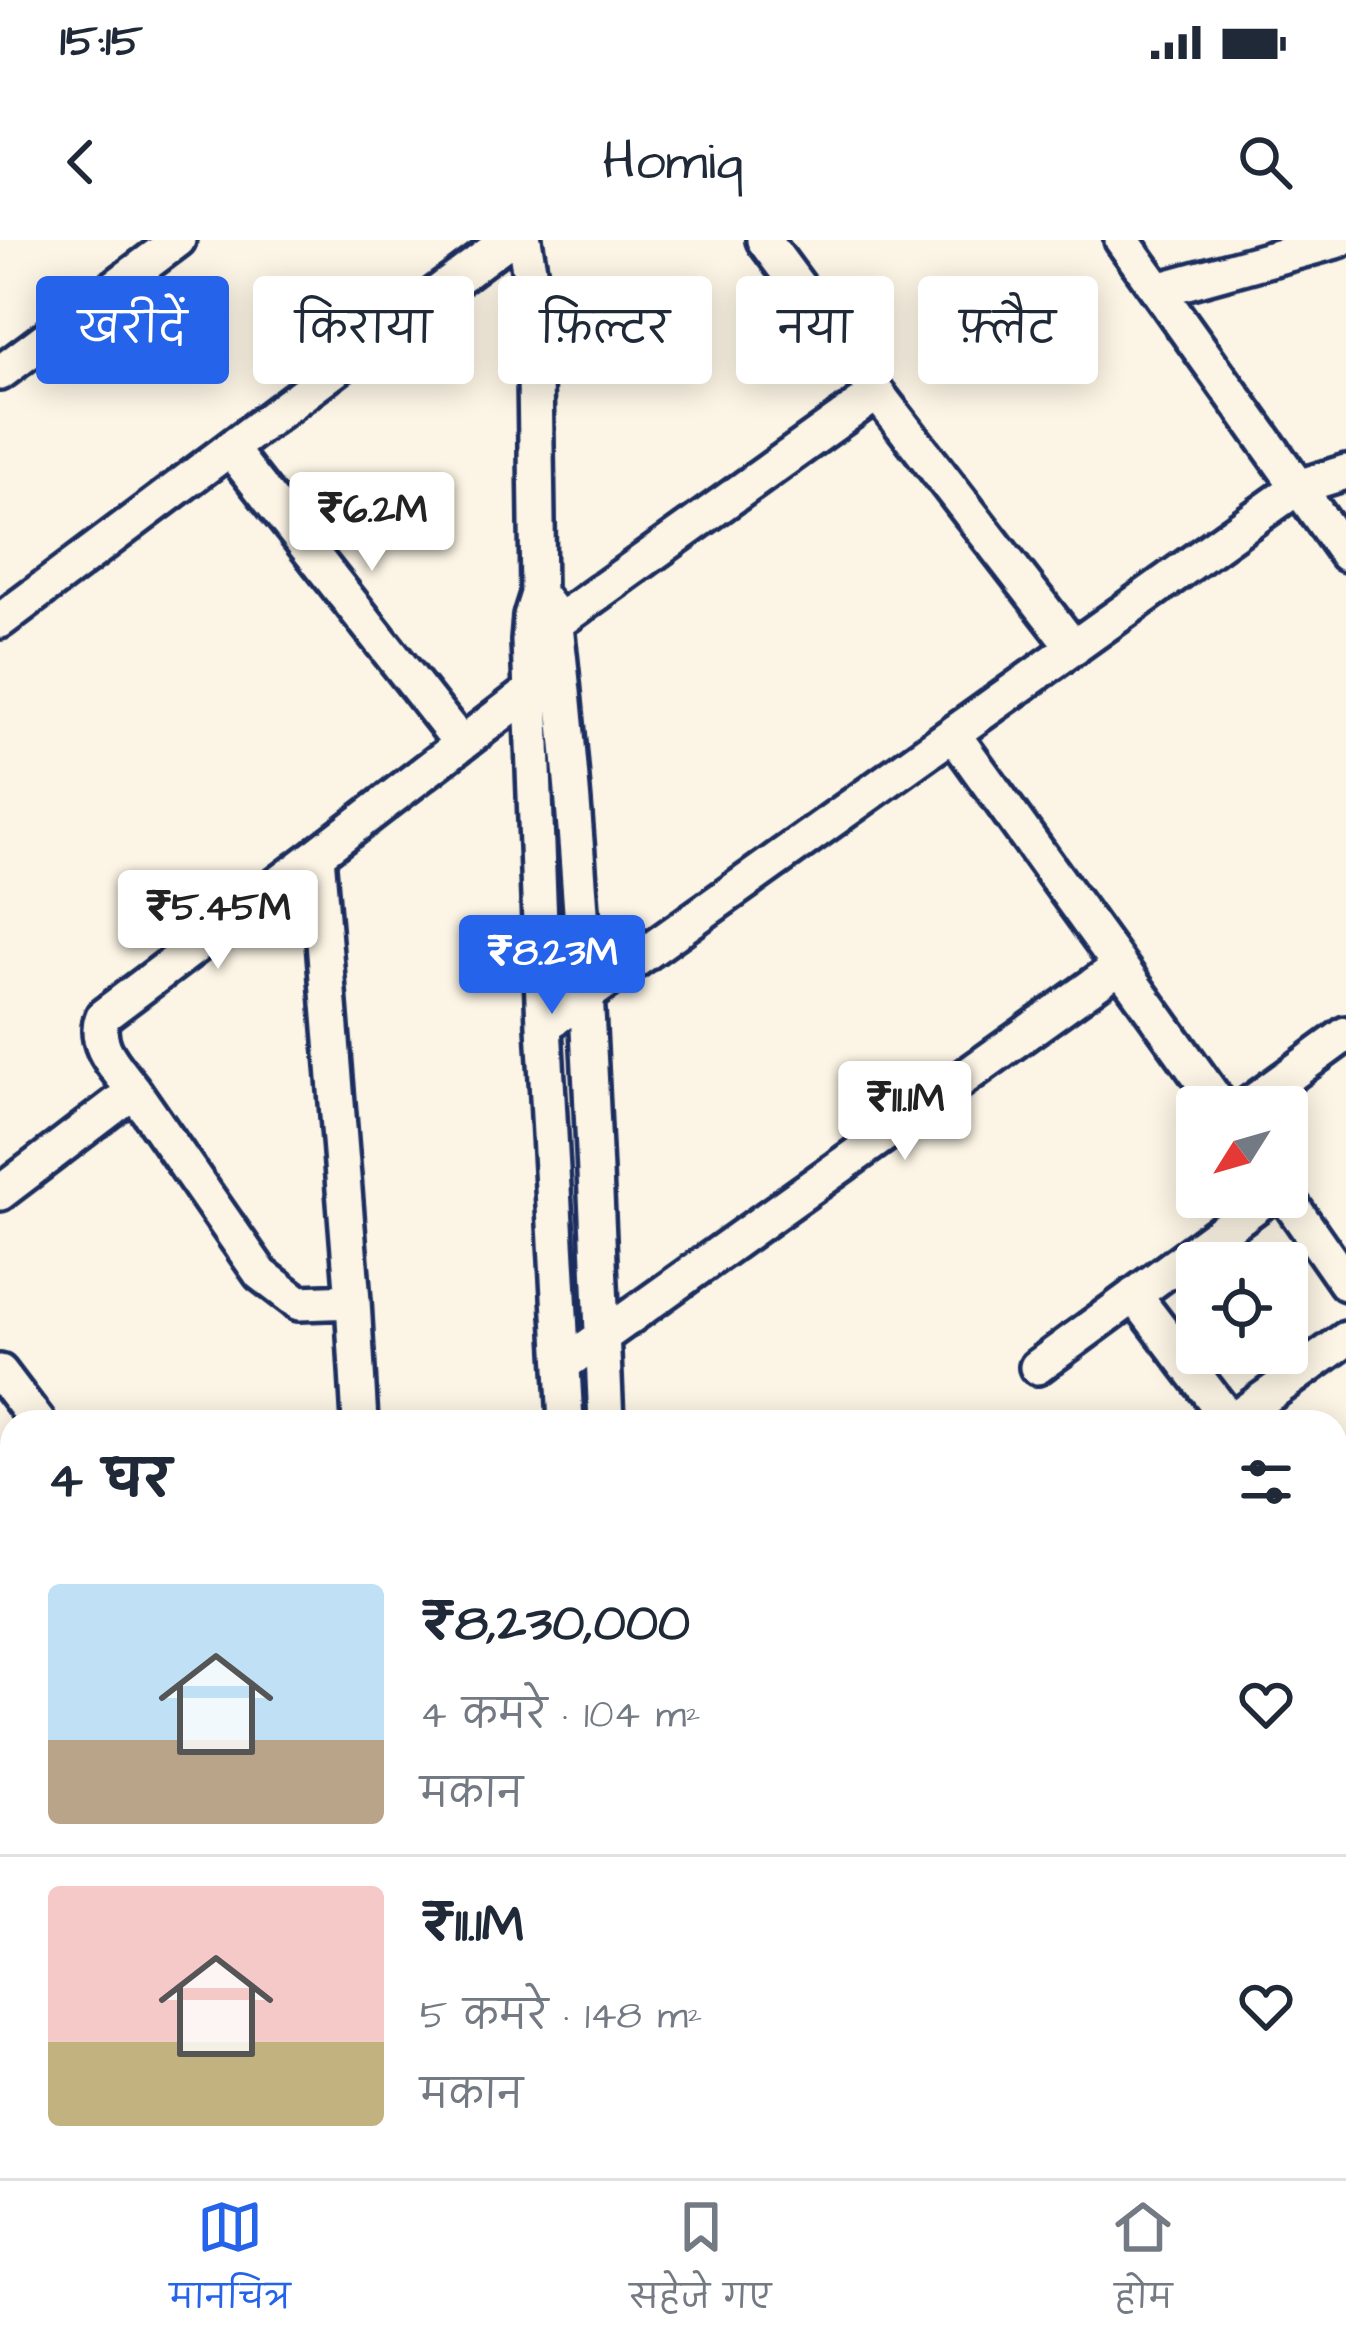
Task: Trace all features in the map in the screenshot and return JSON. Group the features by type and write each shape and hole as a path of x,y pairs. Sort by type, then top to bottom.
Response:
{"street":[{"path":"0,373 178,240"},
{"path":"0,621 508,240"},
{"path":"524,240 534,299 538,594 531,616 561,668 586,996 605,1410"},
{"path":"764,240 1074,648"},
{"path":"1122,240 1346,554"},
{"path":"1157,290 1339,240"},
{"path":"566,1410 544,1026 532,689 543,634 878,393"},
{"path":"230,449 460,742"},
{"path":"544,1026 1298,487 1346,472"},
{"path":"352,1301 298,1303 261,1274 101,1045 98,1025 103,1016 561,668"},
{"path":"953,734 1206,1086"},
{"path":"317,855 359,1410"},
{"path":"564,1364 1120,966"},
{"path":"1275,1086 1346,1034"},
{"path":"0,1192 134,1091"},
{"path":"1037,1366 1240,1218"},
{"path":"1301,1218 1346,1282"},
{"path":"1135,1295 1222,1410"},
{"path":"1248,1410 1346,1339"},
{"path":"0,1372 29,1410"}]}
